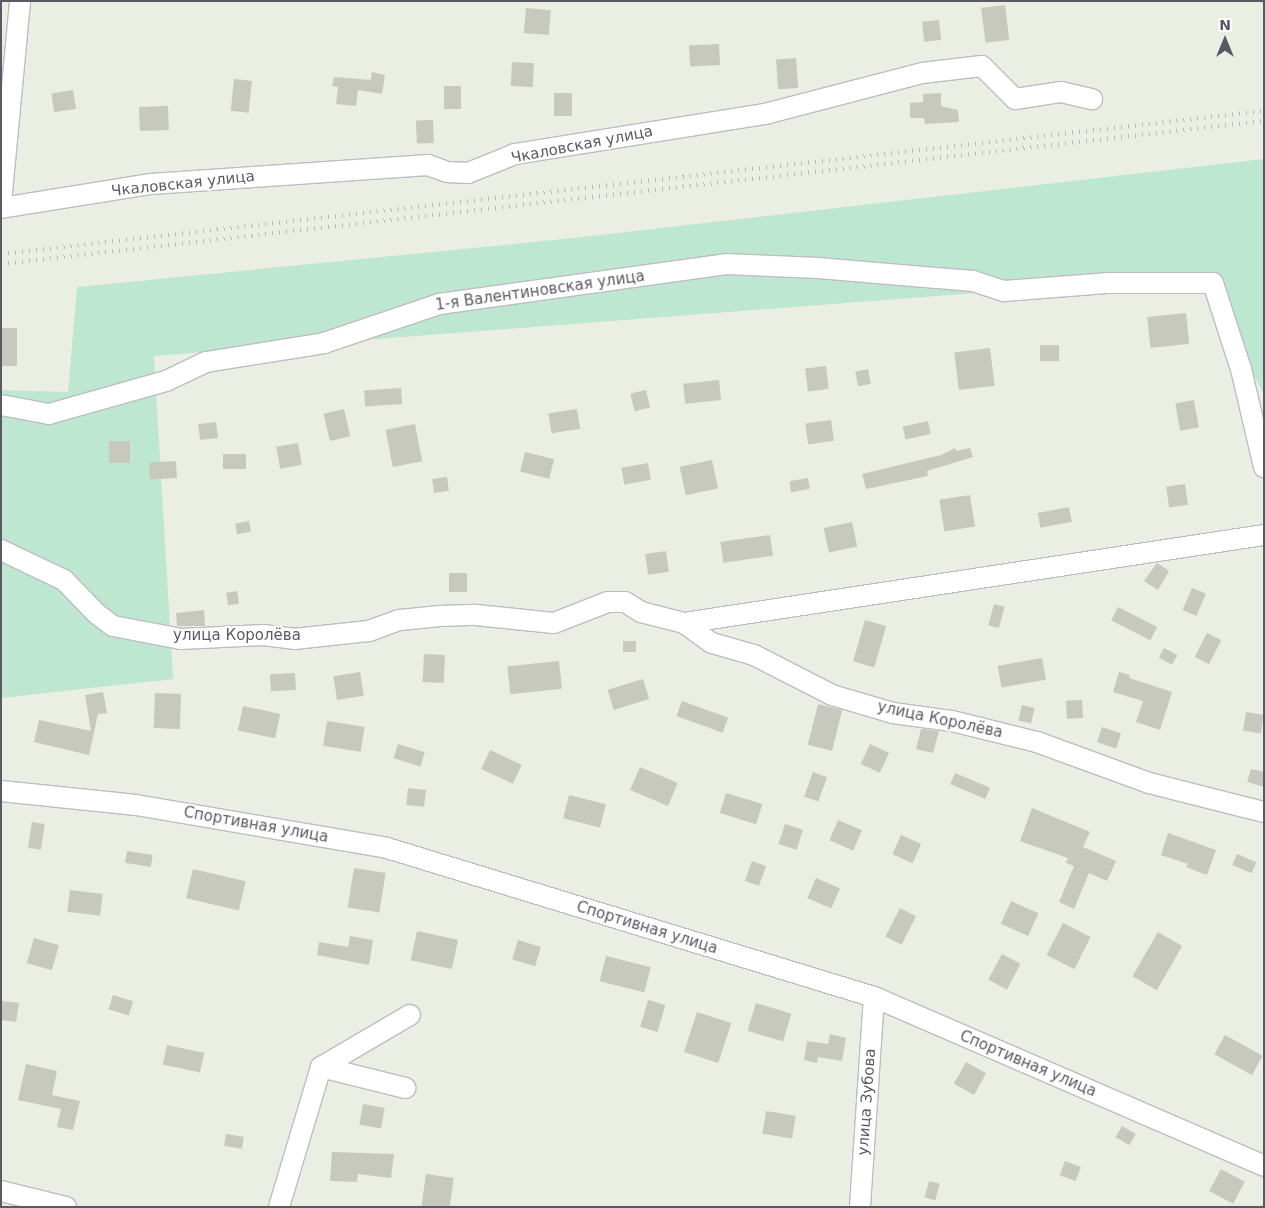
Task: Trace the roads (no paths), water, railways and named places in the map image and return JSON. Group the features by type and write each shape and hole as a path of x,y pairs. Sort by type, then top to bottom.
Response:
{"street":[{"path":"1,202 20,1"},
{"name":"Чкаловская улица","path":"1,208 151,184 428,165 447,172 468,173 515,154 765,114 922,73 982,66 1015,99 1062,92 1092,98"},
{"name":"1-я Валентиновская улица","path":"1,405 50,414 166,381 206,362 324,342 439,304 726,264 818,268 973,281 1004,291 1108,283 1213,283 1241,369 1264,467"},
{"path":"684,623 1264,535"},
{"name":"улица Королёва","path":"1,550 64,580 97,614 113,626 181,639 263,636 294,639 369,631 400,620 440,616 476,615 554,623 608,602 625,602 641,612 684,623 712,643 754,655 832,695 893,713 952,721 1037,742 1149,783 1264,812"},
{"name":"Спортивная улица","path":"1,791 136,805 387,848 874,997 1264,1166"},
{"name":"улица Зубова","path":"860,1207 874,997"},
{"path":"279,1207 321,1067 410,1015"},
{"path":"321,1067 405,1088"},
{"path":"1,1191 66,1207"}],"railway":[{"path":"1,254 1264,111"},
{"path":"1,264 1264,121"}]}
